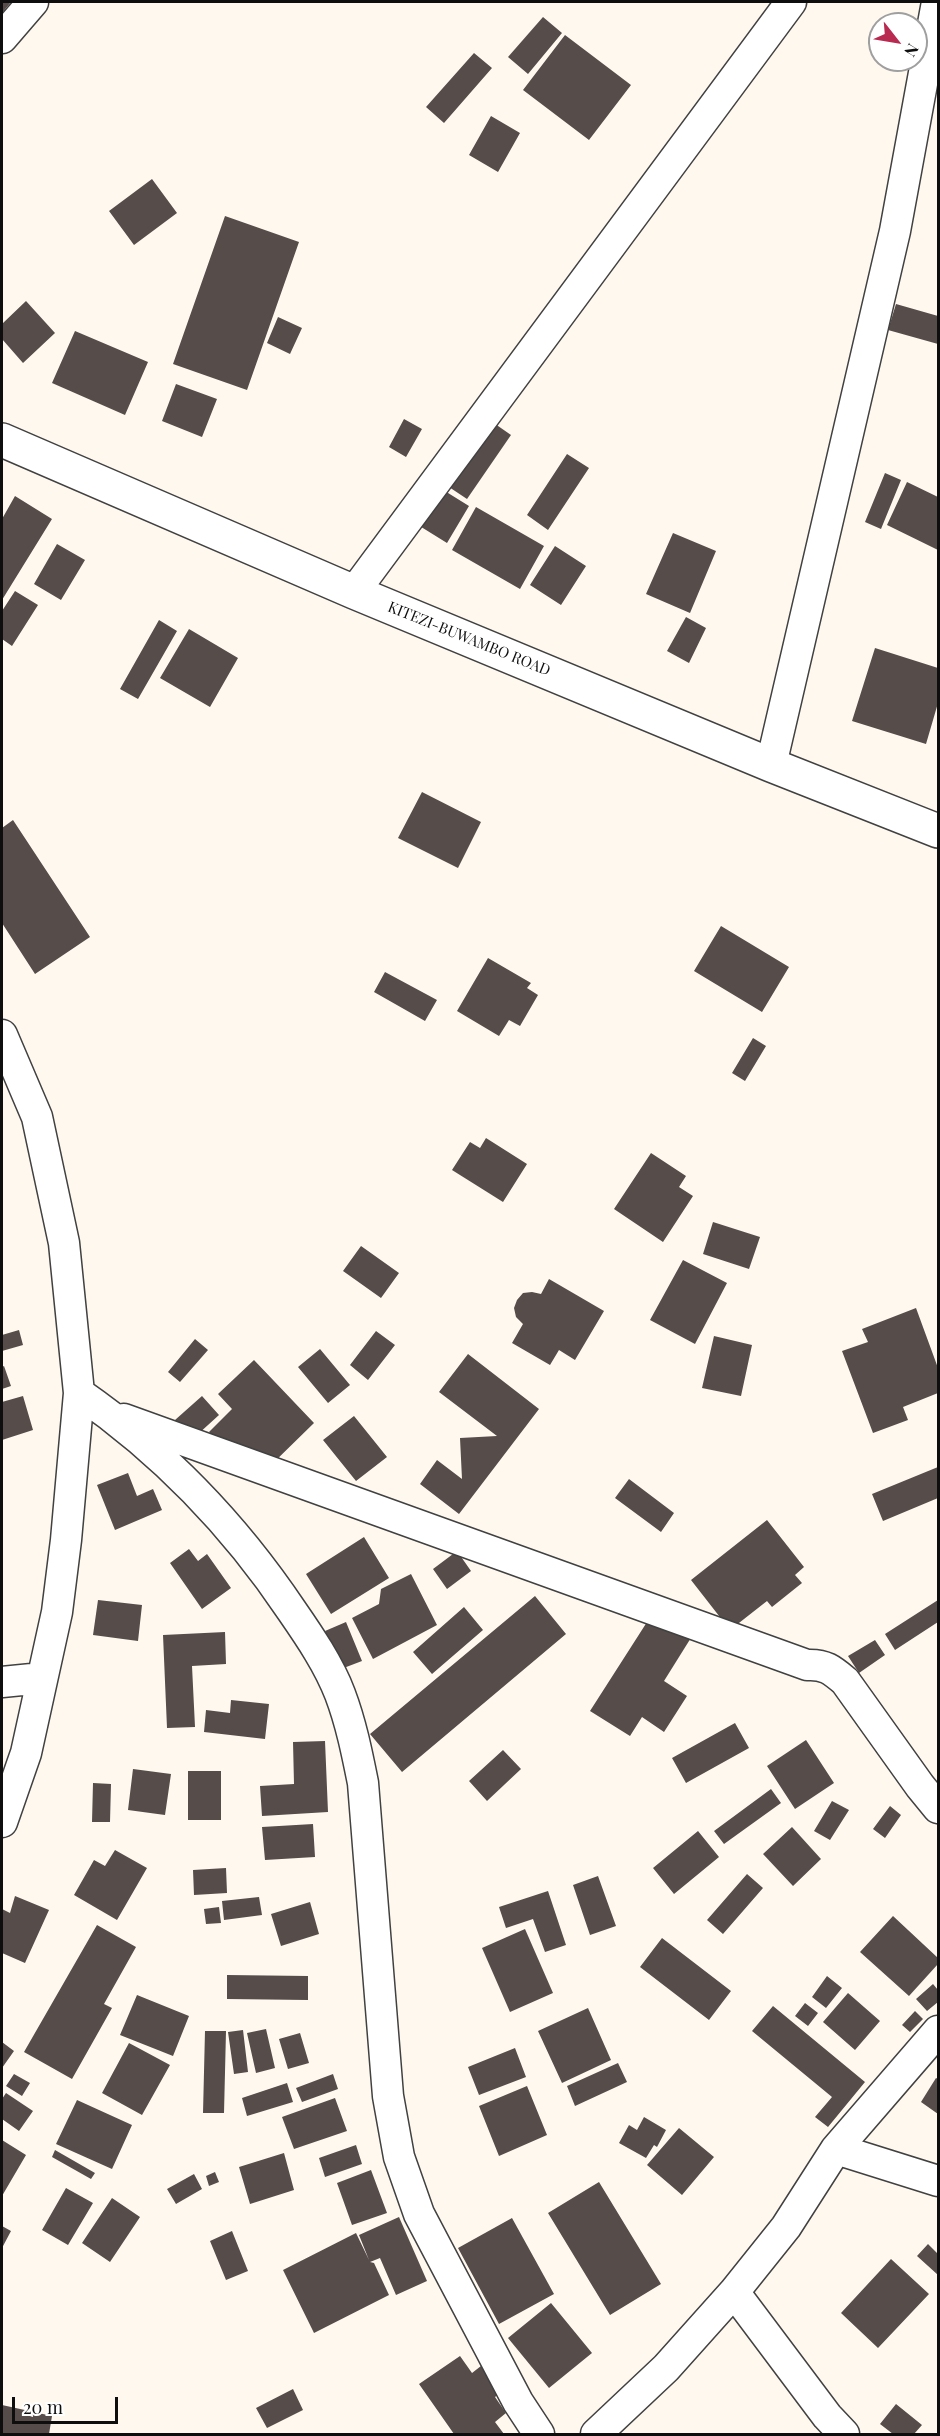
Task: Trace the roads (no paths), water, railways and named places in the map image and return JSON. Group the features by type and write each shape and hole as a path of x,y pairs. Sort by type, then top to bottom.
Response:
{"street":[{"path":"2,38 33,2"},
{"path":"354,592 791,2"},
{"path":"771,765 895,231 937,2"},
{"name":"KITEZI-BUWAMBO ROAD","path":"2,440 354,592 771,765 939,831"},
{"path":"2,1035 37,1117 64,1243 79,1393 57,1612 26,1753 2,1822"},
{"path":"79,1393 108,1413 187,1482 235,1534 277,1588 310,1637 340,1692 354,1737 363,1783 388,2096 399,2157 419,2214 518,2402 539,2434"},
{"path":"108,1413 807,1665 817,1664 829,1667 845,1681 920,1786 939,1808"},
{"path":"2,1682 42,1678"},
{"path":"596,2434 666,2368 734,2292 786,2227 836,2149 939,2031"},
{"path":"836,2149 939,2181"},
{"path":"734,2292 827,2416 844,2434"}]}
